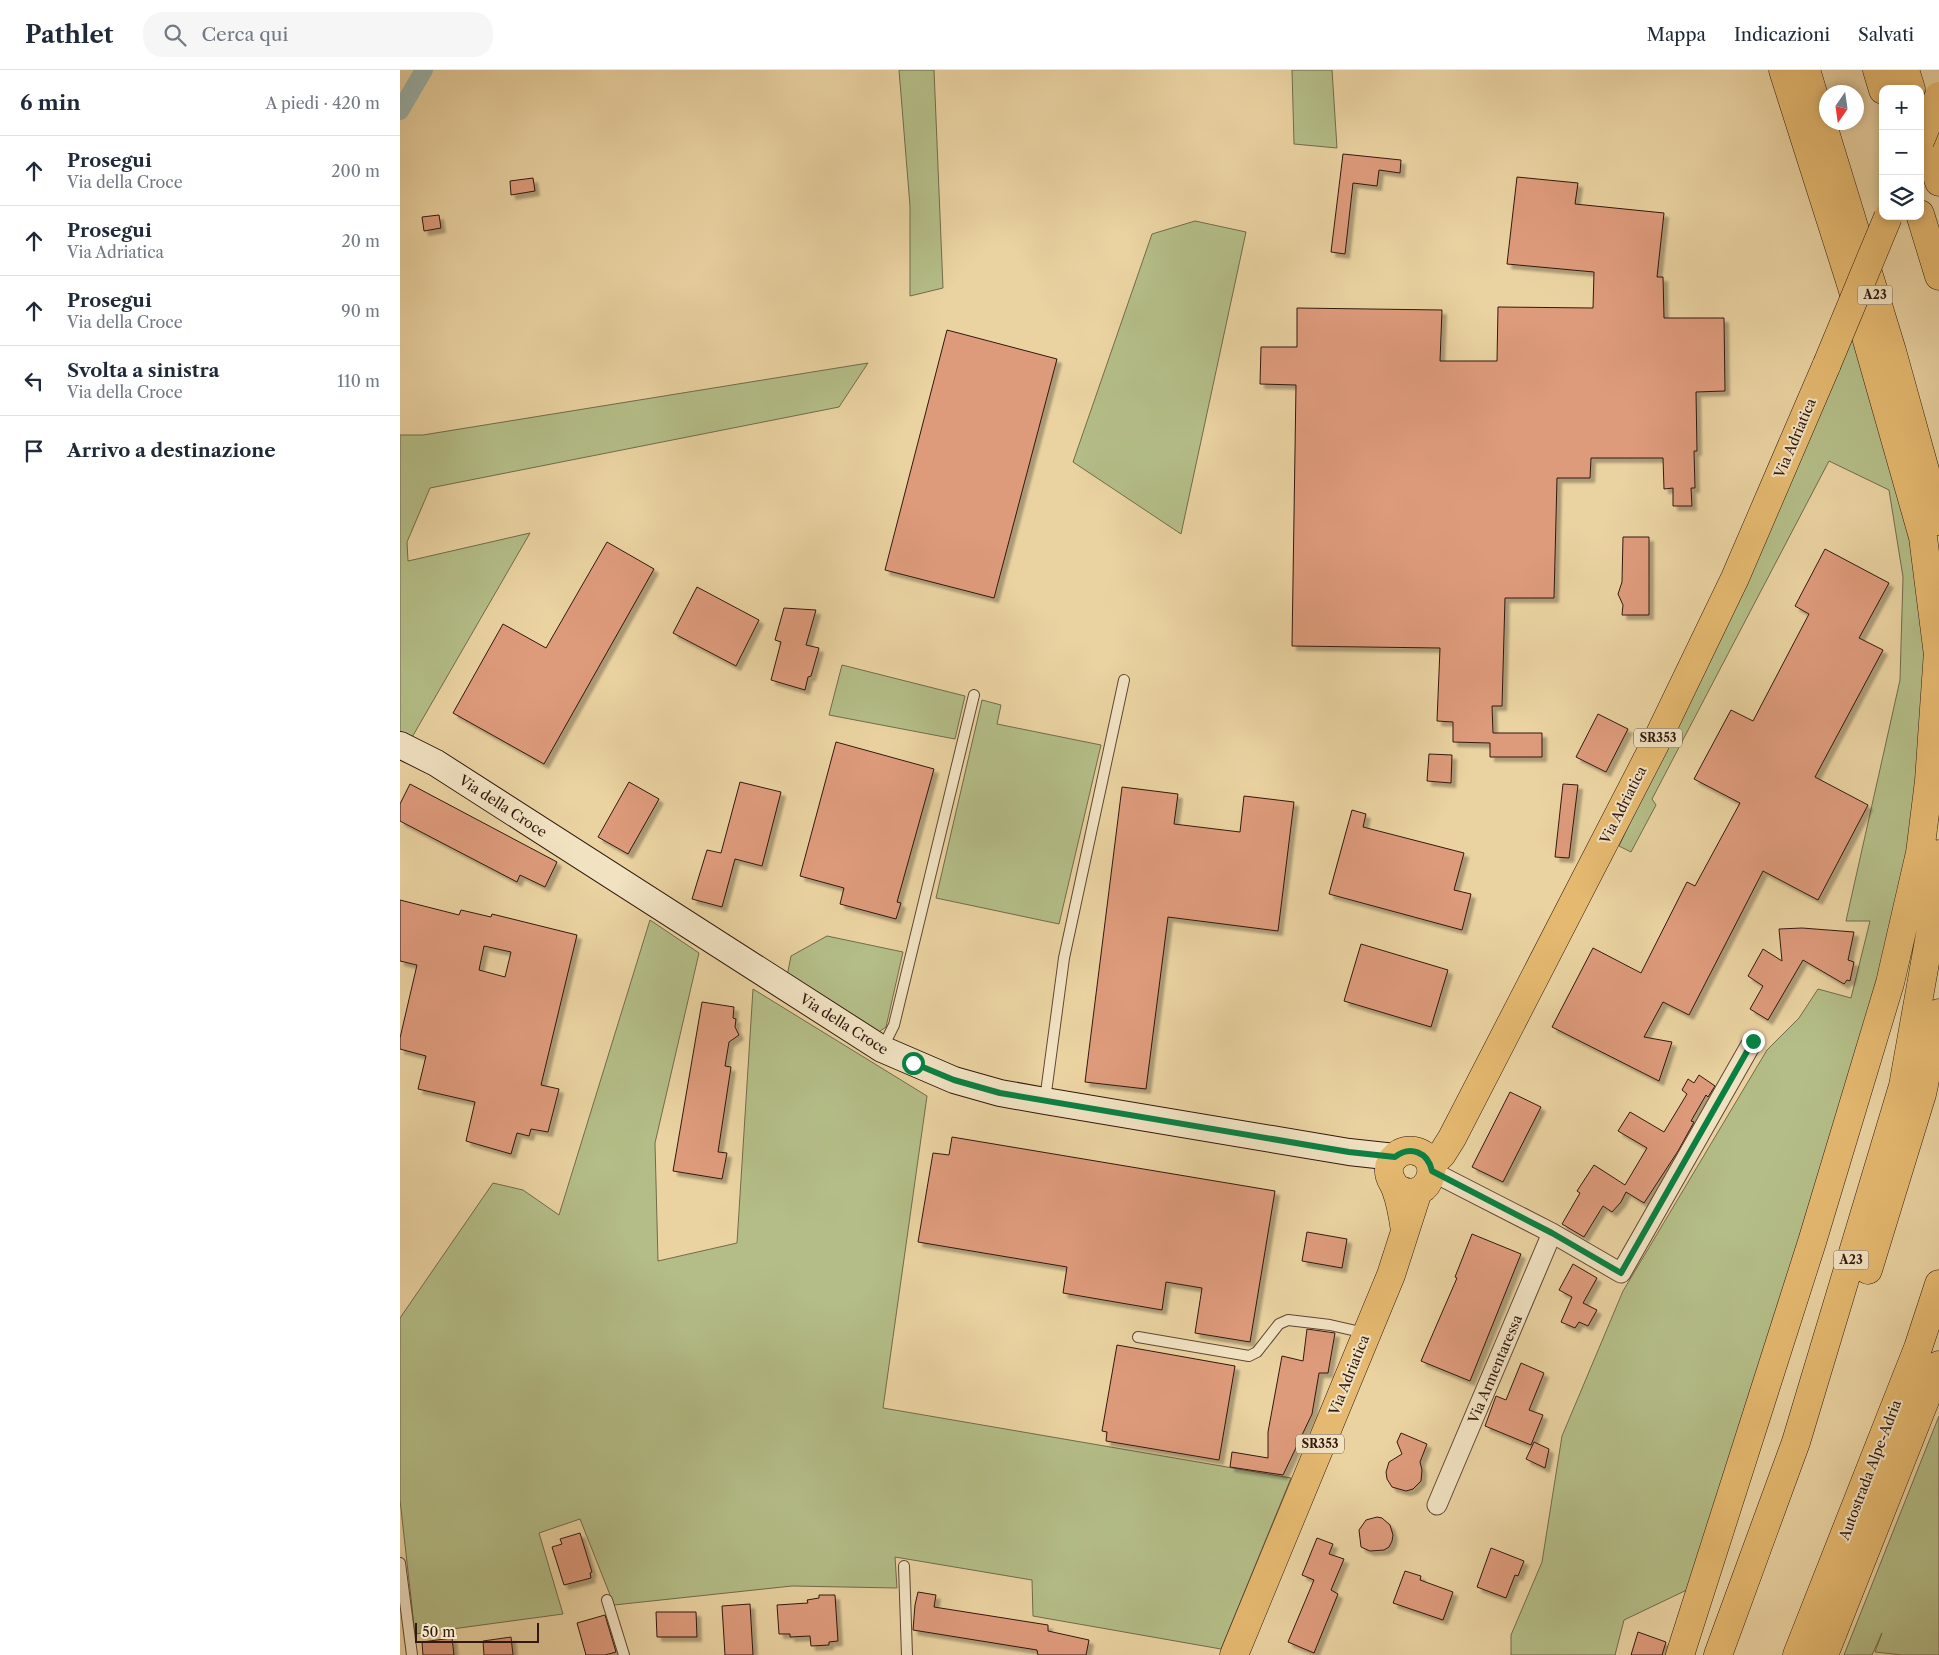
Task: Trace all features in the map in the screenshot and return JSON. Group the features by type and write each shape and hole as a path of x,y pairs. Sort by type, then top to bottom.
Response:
{"main road":[{"name":"A23","path":"1680,1655 1812,1242 1890,983 1920,853 1929,781 1938,657 1924,537 1851,284 1783,70"},
{"name":"A23","path":"1806,70 1892,351 1939,521"},
{"path":"1877,70 1882,85"},
{"path":"1905,70 1910,85"},
{"path":"1924,131 1939,96"},
{"path":"1923,130 1939,182"},
{"name":"Via Adriatica","path":"1234,1655 1391,1275 1405,1233 1409,1172 1442,1154 1452,1138 1676,700 1735,578 1887,220"},
{"path":"1922,220 1939,276"},
{"name":"Via della Croce","path":"400,745 444,768 882,1050 954,1080 1000,1093 1349,1152 1409,1172"},
{"name":"A23","path":"1718,1655 1796,1442 1903,1086 1933,918 1939,854"},
{"name":"A23","path":"1738,1655 1811,1453 1922,1094 1939,1013"},
{"name":"Autostrada Alpe-Adria","path":"1797,1655 1918,1348 1939,1284"},
{"name":"Autostrada Alpe-Adria","path":"1824,1655 1939,1365"}],"street":[{"name":"Via della Croce","path":"1409,1172 1552,1233 1621,1273 1753,1041"},
{"name":"Via Armentaressa","path":"1437,1505 1552,1233"}],"lane":[{"path":"1045,1101 1064,958 1124,680"},
{"path":"882,1050 894,1025 974,695"},
{"path":"1138,1336 1249,1356 1257,1352 1279,1324 1288,1320 1330,1325 1366,1334"},
{"path":"400,1562 412,1655"},
{"path":"904,1566 907,1655"},
{"path":"607,1600 624,1655"}],"green space":[{"path":"899,70 934,70 943,288 910,296 910,206"},
{"path":"1292,70 1332,70 1337,148 1294,144"},
{"path":"1195,221 1246,232 1181,534 1073,462 1152,234"},
{"path":"1856,331 1905,517 1923,624 1926,698 1922,777 1896,927 1693,1587 1624,1620 1615,1655 1511,1655 1511,1635 1542,1562 1562,1436 1623,1291 1767,1050 1799,1018 1818,989 1851,998 1870,921 1846,921 1900,680 1903,577 1889,490 1829,461 1652,799 1656,805 1631,852 1619,846"},
{"path":"868,363 839,407 430,488 407,542 408,561 530,533 411,739 400,732 400,435 423,435"},
{"path":"842,665 965,696 955,739 829,715"},
{"path":"982,700 1001,705 997,724 1101,745 1059,924 936,898"},
{"path":"650,920 699,953 655,1143 658,1261 737,1243 753,989 927,1096 883,1408 1291,1478 1221,1649 1033,1616 1032,1580 895,1557 897,1588 792,1586 614,1605 580,1519 539,1533 563,1614 415,1634 400,1500 400,1318 493,1183 523,1190 559,1215"},
{"path":"827,936 903,952 886,1027 876,1034 787,976 791,956"},
{"path":"1939,1416 1939,1655 1902,1655 1875,1652 1882,1633 1872,1655 1844,1655"}],"building":[{"path":"1343,154 1401,160 1400,173 1379,170 1377,186 1353,183 1345,254 1331,252"},
{"path":"1517,177 1578,183 1575,204 1664,213 1657,277 1663,277 1664,318 1724,318 1725,391 1696,392 1697,451 1694,451 1695,488 1691,488 1692,506 1673,506 1673,488 1664,489 1663,458 1591,458 1590,478 1557,478 1554,598 1505,598 1502,706 1492,706 1493,733 1542,733 1542,757 1490,757 1490,743 1453,742 1453,722 1437,721 1440,648 1292,646 1296,385 1260,384 1261,347 1297,347 1297,308 1442,310 1440,361 1497,361 1498,307 1593,308 1594,272 1507,264"},
{"path":"533,178 535,191 511,195 510,181"},
{"path":"439,215 441,228 424,231 422,217"},
{"path":"947,330 1057,359 994,598 885,570"},
{"path":"1623,537 1649,537 1649,615 1622,615 1623,605 1618,594 1622,582"},
{"path":"607,542 654,569 544,764 453,713 503,624 546,648"},
{"path":"1825,549 1889,583 1859,638 1883,650 1815,777 1868,805 1818,900 1763,871 1689,1015 1663,1002 1644,1037 1672,1042 1659,1081 1552,1027 1593,948 1641,973 1687,882 1695,886 1740,803 1694,779 1731,710 1753,721 1809,614 1795,606"},
{"path":"697,587 759,620 736,666 673,633"},
{"path":"784,608 816,610 806,645 819,648 805,690 771,680 781,642 775,640"},
{"path":"1598,714 1628,729 1606,772 1576,757"},
{"path":"836,742 934,769 897,902 901,903 896,919 840,904 844,888 800,876"},
{"path":"1429,754 1452,755 1451,783 1427,781"},
{"path":"629,782 659,799 628,854 598,837"},
{"path":"740,782 781,792 762,866 735,859 722,907 692,899 707,850 721,853"},
{"path":"410,784 557,862 545,887 520,875 517,882 400,821 400,804"},
{"path":"1563,784 1578,785 1569,858 1555,857"},
{"path":"1122,787 1178,794 1174,824 1240,832 1244,796 1294,802 1278,931 1168,917 1146,1089 1085,1082"},
{"path":"1352,810 1366,814 1363,827 1464,853 1454,890 1471,894 1462,930 1329,894"},
{"path":"400,900 459,915 461,910 491,917 492,914 577,935 541,1085 559,1089 548,1132 531,1129 529,1136 517,1133 511,1154 466,1141 475,1102 418,1089 426,1056 400,1049 400,1038 417,965 400,961","holes":["484,946 511,952 505,977 479,970"]},
{"path":"1802,928 1854,932 1848,960 1854,962 1850,981 1847,980 1844,984 1803,960 1768,1020 1750,1009 1763,986 1748,976 1763,949 1782,961 1779,929"},
{"path":"1361,944 1448,970 1431,1027 1344,1001"},
{"path":"702,1002 734,1007 733,1018 736,1019 735,1027 739,1035 729,1042 725,1066 731,1067 718,1152 727,1153 722,1179 673,1171"},
{"path":"1699,1075 1715,1086 1708,1097 1706,1095 1691,1121 1694,1122 1678,1151 1644,1203 1626,1192 1621,1202 1612,1212 1603,1206 1584,1237 1562,1224 1580,1193 1577,1191 1594,1165 1625,1185 1647,1148 1618,1131 1630,1112 1664,1132 1687,1094 1682,1090 1688,1079 1694,1083"},
{"path":"1510,1092 1541,1107 1503,1182 1472,1167"},
{"path":"952,1137 1275,1191 1250,1342 1195,1333 1202,1288 1166,1282 1162,1310 1063,1293 1067,1267 918,1242 933,1153 949,1155"},
{"path":"1307,1232 1347,1239 1342,1268 1302,1261"},
{"path":"1472,1234 1521,1254 1470,1381 1421,1361 1457,1278 1455,1277"},
{"path":"1573,1264 1597,1278 1583,1303 1597,1310 1588,1326 1579,1322 1575,1328 1561,1322 1572,1297 1559,1290"},
{"path":"1307,1329 1335,1333 1328,1373 1319,1373 1312,1414 1283,1475 1230,1467 1232,1452 1268,1458 1268,1432 1282,1356 1303,1361"},
{"path":"1117,1345 1235,1366 1219,1460 1106,1441 1107,1432 1102,1431"},
{"path":"1521,1363 1544,1373 1529,1410 1543,1415 1531,1445 1485,1426 1496,1396 1506,1400"},
{"path":"1401,1433 1427,1444 1420,1462 1422,1470 1421,1481 1413,1489 1406,1491 1392,1487 1387,1479 1386,1472 1389,1462 1402,1454 1397,1442"},
{"path":"1534,1442 1549,1449 1545,1468 1526,1459"},
{"path":"1377,1517 1382,1518 1390,1525 1393,1535 1392,1541 1389,1547 1384,1550 1370,1551 1361,1547 1359,1530 1366,1520"},
{"path":"580,1533 592,1572 590,1573 591,1578 564,1585 552,1547 562,1544 560,1539"},
{"path":"1317,1538 1333,1544 1329,1554 1344,1559 1331,1590 1338,1594 1314,1653 1288,1642 1314,1580 1302,1575"},
{"path":"1491,1548 1524,1561 1518,1576 1515,1575 1506,1598 1477,1587"},
{"path":"1405,1571 1421,1576 1420,1580 1453,1592 1443,1620 1393,1603"},
{"path":"918,1592 936,1595 934,1607 1048,1625 1048,1631 1089,1640 1086,1655 1038,1655 1037,1650 913,1630"},
{"path":"819,1595 835,1595 838,1641 829,1642 829,1645 811,1646 810,1636 790,1637 790,1634 779,1634 777,1605 808,1603 807,1600 819,1598"},
{"path":"750,1604 753,1655 725,1655 722,1606"},
{"path":"656,1612 696,1612 697,1637 657,1637"},
{"path":"605,1615 616,1652 605,1655 586,1655 577,1623"},
{"path":"1638,1632 1666,1642 1662,1655 1631,1655"},
{"path":"511,1637 513,1655 484,1655 483,1641"},
{"path":"452,1638 454,1655 423,1655 422,1642"}],"waterway":[{"path":"400,111 424,70"}],"route":[{"path":"913,1063 954,1080 1000,1093 1349,1152 1395,1157 1402,1152 1416,1151 1427,1159 1432,1171 1552,1233 1621,1273 1753,1041"}]}
